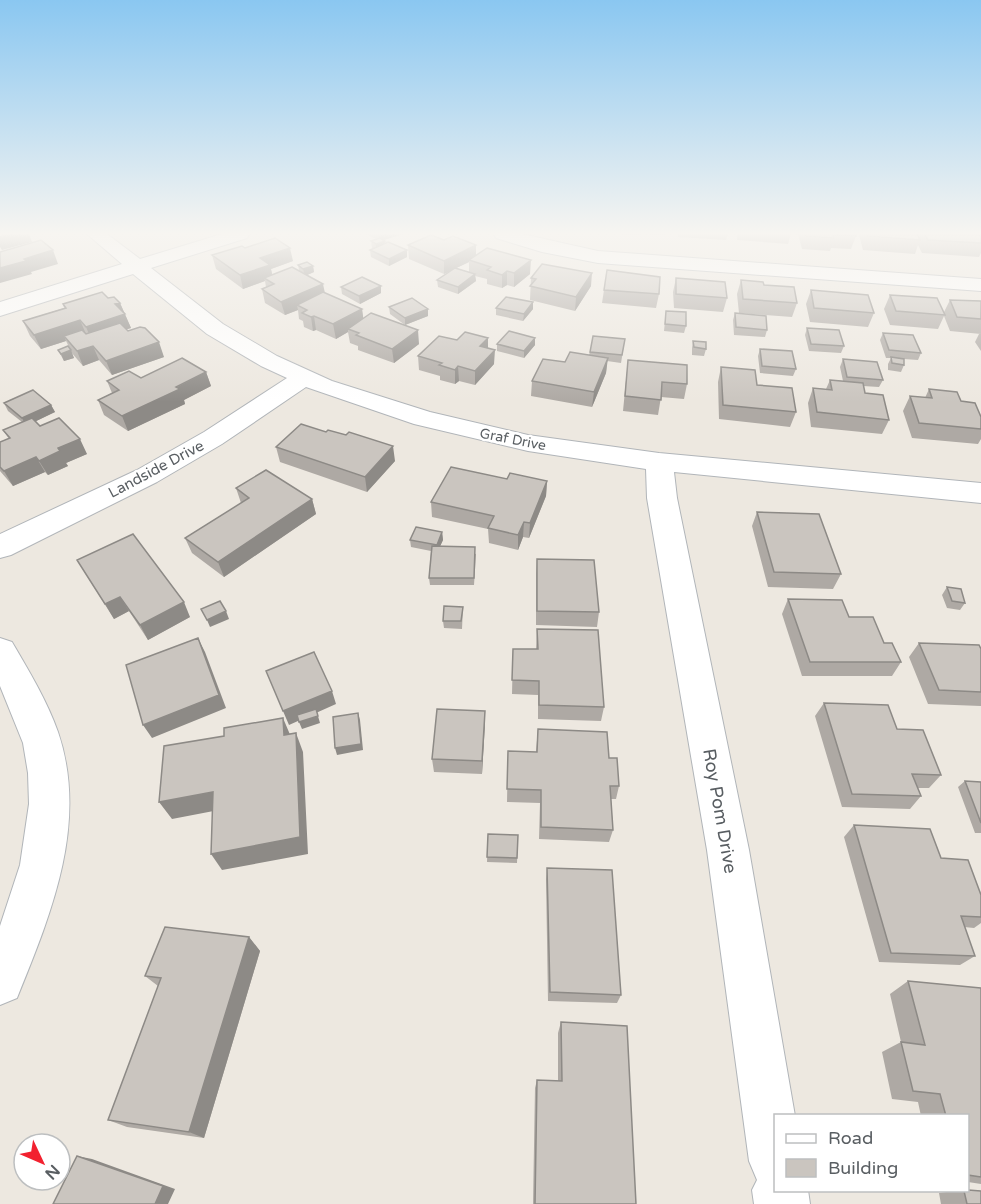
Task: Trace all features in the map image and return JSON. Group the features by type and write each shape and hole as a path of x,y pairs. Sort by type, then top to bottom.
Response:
{"street":[{"path":"0,309 61,290"},
{"name":"Graf Drive","path":"166,290 215,329 269,362 304,378 423,418 474,431 528,443 659,462 981,493"},
{"name":"Landside Drive","path":"0,548 147,476 213,438 304,378"},
{"name":"Roy Pom Drive","path":"659,462 662,498 728,850 774,1148"},
{"path":"0,652 42,743 48,780 48,824 40,873 22,932 0,981"}],"building":[{"path":"264,290 309,290 281,302"},
{"path":"347,290 372,290 359,296"},
{"path":"548,290 581,290 576,297"},
{"path":"607,290 659,290 659,294"},
{"path":"676,290 726,290 727,298 676,294"},
{"path":"742,290 795,290 797,303 743,299"},
{"path":"811,290 868,295 874,313 814,308"},
{"path":"102,292 108,298 114,297 120,303 115,304 125,314 86,327 80,320 34,335 23,321 66,308 63,304"},
{"path":"323,292 362,309 333,324 302,313 307,310 297,305"},
{"path":"890,295 937,298 945,315 896,311"},
{"path":"506,297 533,302 524,314 496,308"},
{"path":"412,298 428,309 405,318 389,307"},
{"path":"950,300 981,301 981,319 957,317"},
{"path":"666,311 686,312 686,326 665,324"},
{"path":"371,313 418,330 392,349 356,335 359,333 348,329"},
{"path":"735,313 766,316 767,330 736,327"},
{"path":"120,323 128,331 140,327 145,328 159,342 106,361 93,346 77,351 64,336 82,330 86,334"},
{"path":"807,328 839,330 844,346 811,344"},
{"path":"509,331 535,338 524,351 497,344"},
{"path":"465,332 488,338 480,346 495,350 475,371 458,366 455,370 439,365 442,363 418,356 439,336 457,340"},
{"path":"883,333 913,335 921,353 889,350"},
{"path":"593,336 625,339 622,355 590,352"},
{"path":"693,341 706,342 706,349 694,347"},
{"path":"68,346 71,350 61,354 58,350"},
{"path":"760,349 792,351 796,369 762,366"},
{"path":"570,352 608,358 594,392 532,381 543,359 565,362"},
{"path":"891,357 904,359 904,365 892,363"},
{"path":"182,358 206,372 176,387 180,389 122,416 98,400 119,390 107,381 129,371 141,378"},
{"path":"843,359 877,362 883,380 847,377"},
{"path":"628,360 687,365 687,384 662,382 661,400 625,396"},
{"path":"721,367 755,370 757,385 792,388 796,412 723,405"},
{"path":"830,380 863,383 865,393 883,395 889,420 817,412 813,388 832,390"},
{"path":"929,389 957,392 961,401 975,403 981,417 981,429 919,423 910,396 932,398"},
{"path":"33,390 51,405 22,418 4,403"},
{"path":"32,418 40,426 59,418 80,439 58,448 60,451 39,461 36,457 4,471 0,467 0,442 10,438 3,430"},
{"path":"301,424 326,432 328,430 346,435 349,432 393,446 365,477 276,447"},
{"path":"451,467 507,479 510,473 547,481 530,523 524,522 518,535 488,528 494,516 431,502"},
{"path":"266,470 312,499 218,562 185,538 249,498 236,488"},
{"path":"757,512 819,514 841,574 774,572"},
{"path":"416,527 442,532 437,545 410,540"},
{"path":"133,534 184,602 140,625 120,597 105,604 77,560"},
{"path":"432,546 475,547 474,578 429,578"},
{"path":"537,559 594,560 599,612 537,611"},
{"path":"947,587 961,589 965,603 952,601"},
{"path":"788,599 842,600 849,617 873,617 884,643 892,643 901,662 810,662"},
{"path":"220,601 226,611 207,620 201,609"},
{"path":"444,606 463,607 461,621 443,621"},
{"path":"537,629 598,630 604,707 539,705 539,681 512,680 513,649 538,649"},
{"path":"198,638 219,695 143,725 126,665"},
{"path":"919,643 979,645 981,649 981,692 939,690"},
{"path":"314,652 332,691 283,711 266,671"},
{"path":"824,703 888,705 897,729 923,730 941,775 912,774 921,796 852,794"},
{"path":"316,709 318,716 299,722 297,715"},
{"path":"437,709 485,711 482,761 432,759"},
{"path":"358,713 361,744 335,748 333,717"},
{"path":"283,718 284,735 296,733 300,837 211,854 213,792 159,802 164,746 224,736 224,728"},
{"path":"538,729 607,732 609,758 617,758 619,786 610,786 613,830 541,827 541,790 507,789 508,751 537,752"},
{"path":"965,781 981,782 981,823"},
{"path":"854,825 930,829 941,858 968,860 981,895 981,917 961,916 975,956 891,953"},
{"path":"488,834 518,835 517,858 487,857"},
{"path":"547,868 612,870 621,995 550,992"},
{"path":"165,927 249,937 189,1132 108,1120 161,978 145,976"},
{"path":"908,981 981,988 981,1177 969,1175 969,1114 945,1114 940,1094 913,1091 901,1042 925,1045"},
{"path":"561,1022 627,1026 636,1204 535,1204 537,1080 562,1081"},
{"path":"77,1156 163,1186 155,1204 53,1204 59,1192 72,1192 72,1166"},
{"path":"981,1191 981,1204 967,1204 964,1192"}]}
